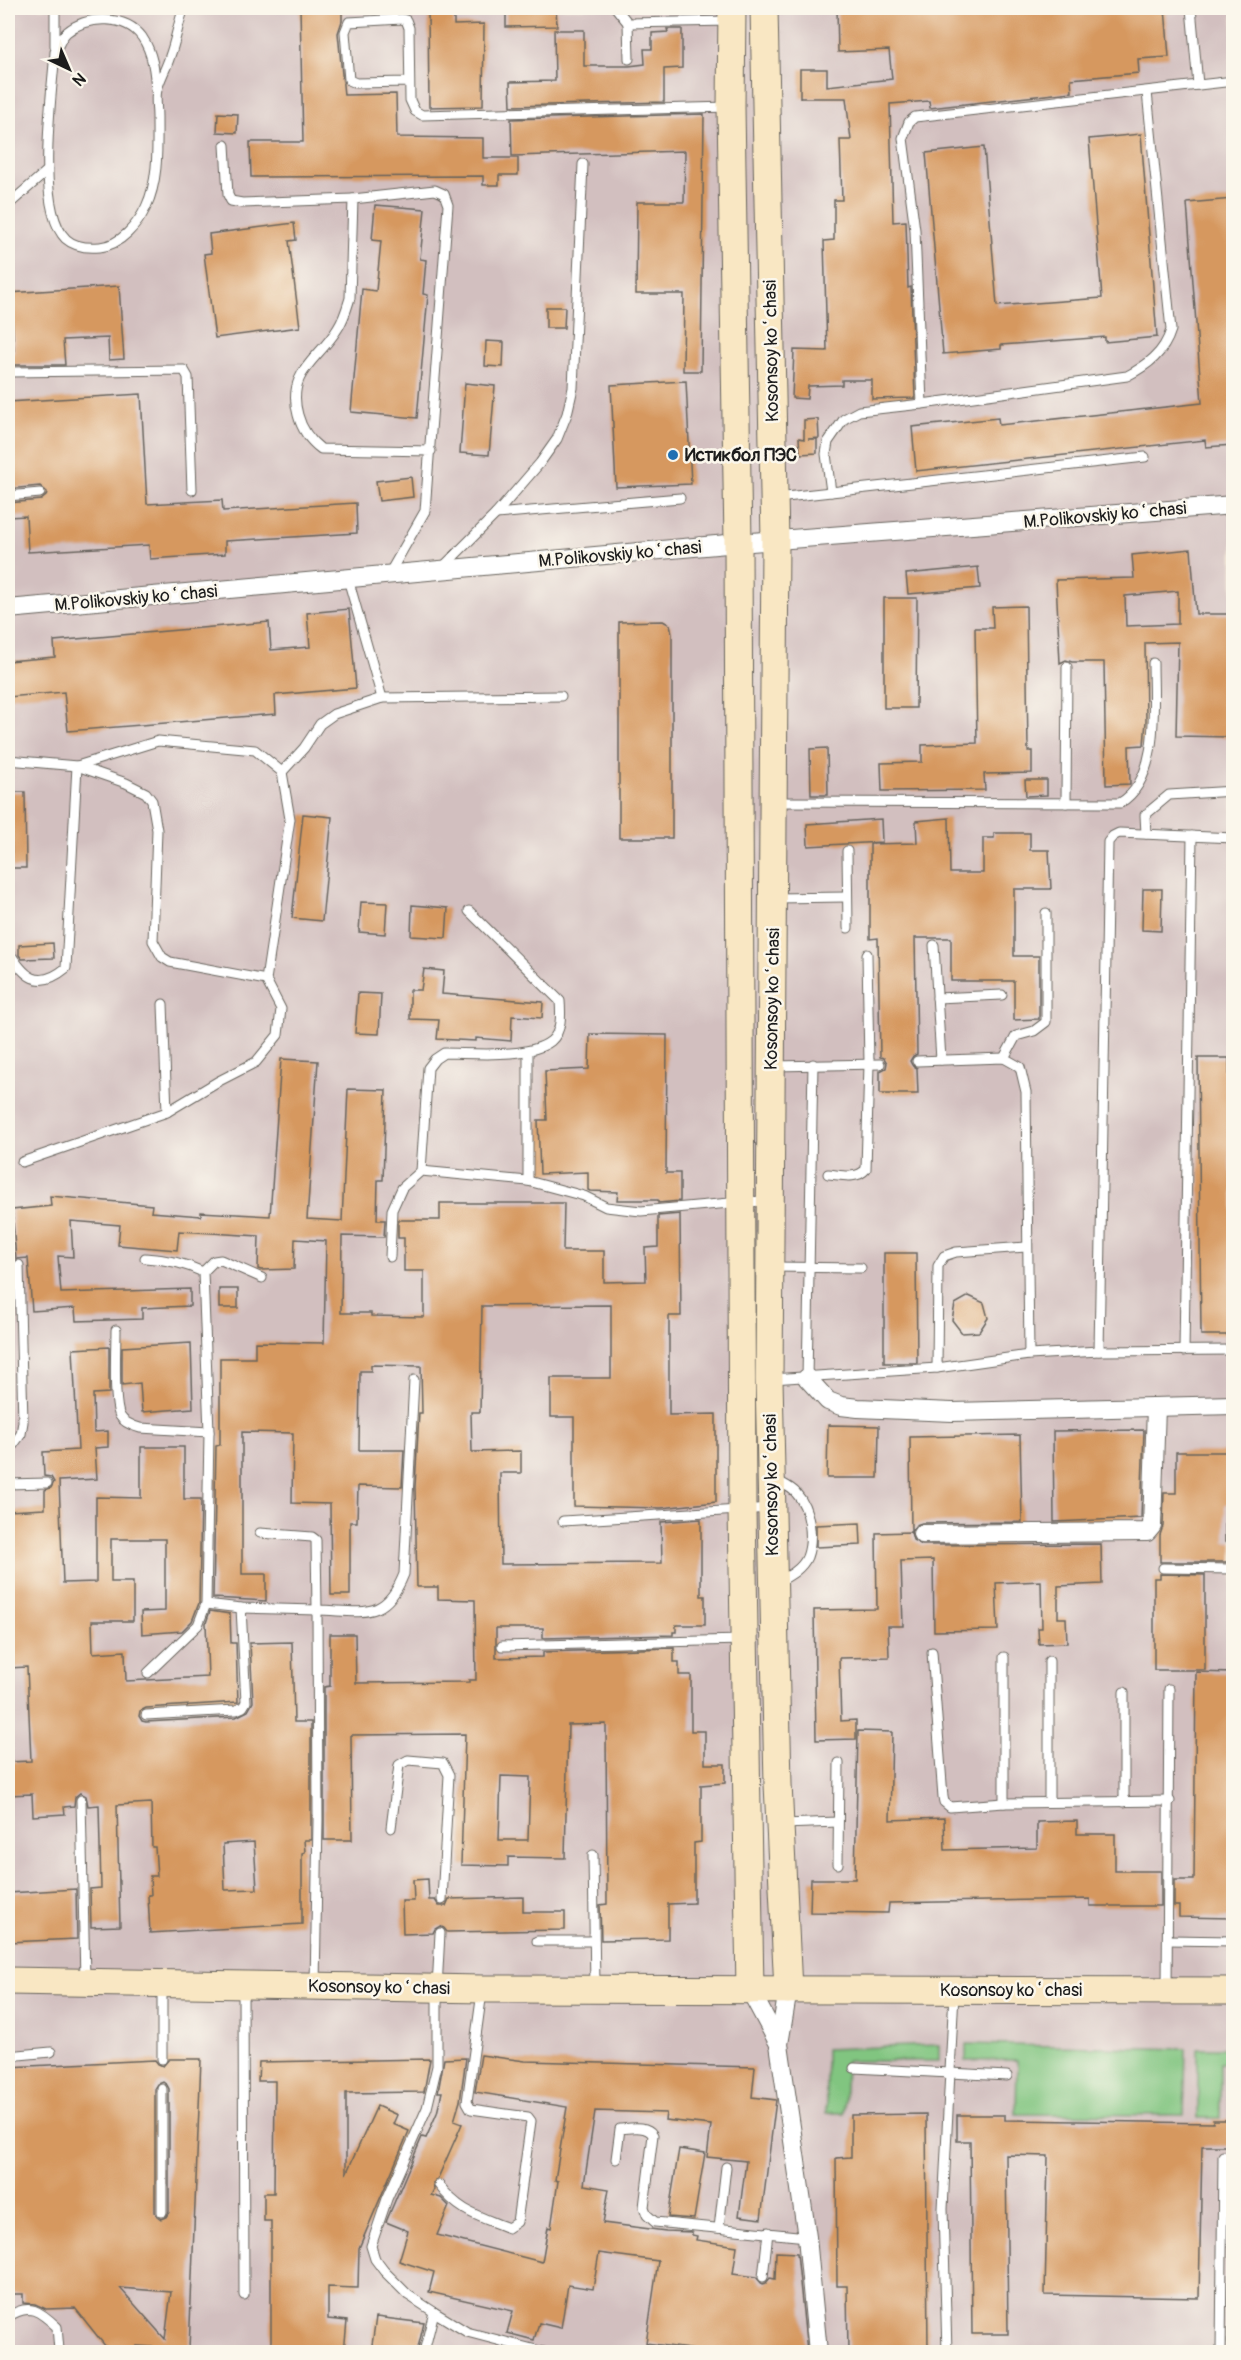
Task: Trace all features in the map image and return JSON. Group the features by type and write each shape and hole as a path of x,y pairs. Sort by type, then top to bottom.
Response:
{"street":[{"name":"Kosonsoy koʻchasi","path":"764,8 775,499 768,1379 780,1824 788,1990"},
{"name":"Kosonsoy koʻchasi","path":"732,14 731,106 738,543 742,1510 750,1990"},
{"name":"M.Polikovskiy koʻchasi","path":"8,609 738,543 1233,505"},
{"path":"807,1378 828,1401 841,1406 952,1413 1233,1405"},
{"path":"922,1533 1147,1532 1152,1526 1156,1407"},
{"name":"Kosonsoy koʻchasi","path":"8,1981 483,1989 1233,1991"},
{"path":"750,1990 779,2044"},
{"path":"788,1990 779,2044 807,2237 818,2352"}],"lane":[{"path":"54,8 56,52 47,171 52,212 58,230 68,241 86,248 107,246 123,237 136,224 146,207 154,184 157,150 155,72 146,44 132,26 120,21 97,20 81,24 66,32 56,52"},
{"path":"156,91 171,55 184,8"},
{"path":"615,8 628,23 629,58"},
{"path":"1191,8 1198,86"},
{"path":"628,23 732,14"},
{"path":"409,82 356,83 349,80 345,32 349,22 382,19 406,20 409,24 410,100 415,111 422,115 731,106"},
{"path":"922,404 915,230 903,138 909,122 915,117 1233,81"},
{"path":"831,492 826,454 828,442 844,419 859,411 1128,376 1148,366 1162,350 1172,330 1147,92"},
{"path":"225,145 228,195 231,201 353,199 435,190 444,194 447,200 425,511 389,575"},
{"path":"440,570 496,514 540,463 556,439 567,414 573,388 583,164"},
{"path":"8,205 47,171"},
{"path":"353,199 350,298 338,328 309,361 296,382 295,406 301,427 312,442 321,449 431,451"},
{"path":"8,372 184,370 188,377 192,490"},
{"path":"775,499 1145,457"},
{"path":"8,496 40,493"},
{"path":"496,514 680,498"},
{"path":"348,579 382,698"},
{"path":"774,802 1120,803 1137,788 1153,739 1153,663"},
{"path":"1066,803 1067,667"},
{"path":"282,772 304,748 320,724 334,714 382,698 561,696"},
{"path":"22,1162 166,1112 256,1062 278,1035 281,1009 266,980 290,819 282,772 255,750 158,741 77,766"},
{"path":"8,760 77,766 126,783 146,793 152,801 157,830 152,931 156,950 170,962 266,980"},
{"path":"8,950 26,976 39,980 52,979 66,968 77,766"},
{"path":"1146,834 1145,815 1169,795 1233,791"},
{"path":"1099,1351 1107,847 1116,834 1233,838"},
{"path":"1184,1350 1192,836"},
{"path":"847,851 848,928"},
{"path":"773,898 848,897"},
{"path":"421,1172 428,1068 435,1059 444,1053 528,1051 552,1040 561,1021 560,1001 469,911"},
{"path":"1004,1058 1016,1036 1034,1031 1046,1022 1046,913"},
{"path":"933,945 941,1060"},
{"path":"828,1174 856,1176 862,1174 866,1168 869,1064 867,954"},
{"path":"937,998 1002,995"},
{"path":"163,1004 166,1112"},
{"path":"528,1051 528,1181"},
{"path":"917,1061 1004,1058 1020,1067 1026,1092 1029,1356"},
{"path":"807,1378 813,1064"},
{"path":"771,1066 880,1064"},
{"path":"390,1257 392,1210 402,1188 421,1172 528,1181 584,1196 606,1207 641,1211 770,1201"},
{"path":"937,1368 938,1266 944,1256 956,1252 1026,1247"},
{"path":"145,1258 186,1264 203,1272"},
{"path":"148,1673 194,1630 206,1604 209,1432 203,1272 214,1261 221,1260 262,1278"},
{"path":"8,1452 21,1434 23,1422 19,1265"},
{"path":"769,1267 861,1268"},
{"path":"116,1330 117,1402 120,1416 130,1425 140,1428 209,1432"},
{"path":"768,1379 937,1368 1029,1356 1099,1351 1233,1350"},
{"path":"206,1604 241,1608 374,1611 386,1605 396,1593 404,1574 414,1380"},
{"path":"771,1477 795,1491 804,1504 810,1535 807,1558 796,1571 774,1584"},
{"path":"8,1484 47,1483"},
{"path":"563,1521 772,1508"},
{"path":"260,1533 312,1537 316,1540 318,1820 315,1986"},
{"path":"1163,1568 1233,1569"},
{"path":"146,1715 236,1710 243,1707 246,1702 241,1608"},
{"path":"502,1646 744,1640"},
{"path":"932,1652 944,1802 950,1807 1004,1803 1170,1802"},
{"path":"1004,1657 1004,1803"},
{"path":"1049,1661 1049,1802"},
{"path":"1167,1990 1169,1689"},
{"path":"1124,1692 1124,1802"},
{"path":"392,1828 399,1765 408,1760 443,1763 449,1775 442,1900"},
{"path":"838,1864 839,1763"},
{"path":"81,1800 85,1983"},
{"path":"780,1824 838,1822"},
{"path":"593,1855 595,1989"},
{"path":"440,1933 437,1988 439,2047 433,2084 427,2108 387,2199 371,2246 375,2259 384,2271 408,2295 434,2312 467,2332 544,2352"},
{"path":"1168,1940 1233,1941"},
{"path":"537,1941 594,1941"},
{"path":"162,1983 162,2059"},
{"path":"243,1985 244,2295"},
{"path":"439,2185 450,2200 459,2207 508,2228 517,2222 531,2121 528,2117 471,2109 467,2102 483,1989"},
{"path":"947,2352 943,2210 955,1991"},
{"path":"8,2056 51,2052"},
{"path":"854,2068 1007,2076"},
{"path":"162,2088 162,2212"},
{"path":"616,2159 620,2129 649,2129 653,2135 644,2207 647,2215 655,2222 807,2237"},
{"path":"1221,2352 1223,2156"},
{"path":"720,2228 726,2167"},
{"path":"763,2277 768,2232"},
{"path":"8,2317 18,2310 41,2311 57,2327 59,2350 57,2352"},
{"path":"424,2352 434,2312"}],"shaded area":[{"path":"8,8 1233,8 1233,2352 8,2352"}],"green space":[{"path":"966,2044 1186,2049 1184,2115 1016,2114 1017,2060 966,2061"},
{"path":"939,2045 939,2061 846,2061 844,2113 826,2113 826,2049"},
{"path":"1198,2048 1233,2048 1233,2063 1220,2063 1220,2118 1198,2118"}],"building":[{"path":"300,8 342,8 342,21 338,33 344,95 396,94 397,137 483,138 483,158 518,158 518,175 499,175 499,185 483,185 483,176 251,177 250,142 303,142"},
{"path":"428,8 454,8 454,25 484,24 483,106 429,107"},
{"path":"506,8 556,8 557,26 506,27"},
{"path":"837,8 1165,8 1169,57 1138,59 1139,73 1071,79 1072,92 930,108 929,101 890,104 893,222 906,221 915,398 872,399 872,380 842,380 842,385 808,386 807,399 792,398 794,350 827,351 824,241 834,240 834,200 842,200 840,140 851,140 846,98 800,98 800,69 827,69 827,86 892,79 889,50 838,52"},
{"path":"667,29 682,29 682,68 664,69 664,102 511,106 510,82 555,81 554,30 584,30 584,66 629,66 645,64 644,49 652,49 652,33 668,32"},
{"path":"218,113 238,114 237,133 217,132"},
{"path":"704,114 701,371 683,371 684,294 636,294 637,202 684,202 685,151 512,156 511,119"},
{"path":"1141,134 1157,337 1105,342 1105,337 1001,345 1001,349 943,354 926,153 984,147 997,306 1102,298 1089,139"},
{"path":"1233,199 1233,445 1206,447 1205,440 916,471 912,427 998,418 999,425 1202,403 1187,203"},
{"path":"375,205 425,209 420,259 426,260 423,294 428,295 417,418 351,412 362,289 376,291 381,241 372,240"},
{"path":"294,223 296,240 289,241 300,327 215,338 204,254 211,253 209,234"},
{"path":"119,286 124,359 109,360 108,338 63,340 65,365 8,365 8,353 14,353 12,315 8,316 8,293"},
{"path":"546,307 565,307 564,328 546,328"},
{"path":"486,341 504,342 503,367 485,366"},
{"path":"686,381 691,484 616,487 611,385"},
{"path":"465,383 495,386 489,455 460,453"},
{"path":"141,394 147,504 222,500 223,511 356,503 357,533 225,541 225,554 150,559 149,545 28,552 26,516 8,517 8,503 41,500 47,492 40,486 8,489 8,402"},
{"path":"818,419 819,438 808,439 817,439 817,453 800,454 799,438 804,439 804,420"},
{"path":"411,477 413,497 379,501 376,481"},
{"path":"1191,549 1196,614 1233,614 1233,737 1176,736 1178,642 1145,643 1144,745 1129,746 1130,784 1106,785 1104,662 1066,660 1060,663 1056,580 1134,578 1132,555","holes":["1178,591 1178,624 1126,626 1125,596"]},
{"path":"978,567 980,588 908,594 906,574"},
{"path":"884,598 917,598 916,708 884,708"},
{"path":"1026,606 1028,751 1032,751 1032,773 984,774 985,790 882,791 881,763 922,762 922,745 977,743 975,628 993,628 992,607"},
{"path":"349,609 356,688 275,695 276,714 68,731 64,692 8,697 8,661 55,657 54,641 269,622 271,650 310,647 307,613"},
{"path":"663,621 670,625 672,634 672,838 619,838 619,622"},
{"path":"827,748 828,795 811,795 810,749"},
{"path":"1025,780 1047,780 1047,795 1026,796"},
{"path":"10,792 25,792 26,868 12,868"},
{"path":"303,814 332,817 322,921 292,918"},
{"path":"949,818 950,873 983,873 983,838 994,838 994,833 1030,833 1030,850 1049,850 1051,889 1014,889 1014,956 1039,956 1039,1019 1014,1020 1014,981 951,981 951,938 915,938 917,1054 910,1061 917,1068 918,1094 880,1094 880,1071 886,1068 887,1063 884,1058 880,1057 878,938 870,939 870,844 917,843 916,821"},
{"path":"881,819 882,842 808,846 807,824"},
{"path":"1143,889 1162,889 1161,931 1142,930"},
{"path":"361,902 387,903 385,934 359,932"},
{"path":"412,905 448,908 446,938 411,936"},
{"path":"53,943 54,958 22,959 19,955 19,945"},
{"path":"424,969 444,971 442,994 543,1002 542,1018 512,1016 511,1041 476,1038 476,1041 437,1039 439,1020 410,1019 410,990 421,990"},
{"path":"358,993 381,994 379,1034 355,1033"},
{"path":"590,1034 667,1035 666,1173 680,1173 680,1201 658,1203 658,1200 617,1200 618,1192 588,1190 588,1172 540,1174 538,1120 547,1120 545,1071 589,1069"},
{"path":"1198,1058 1229,1058 1230,1172 1233,1172 1232,1335 1201,1335"},
{"path":"281,1059 318,1061 307,1219 342,1221 348,1089 386,1090 383,1180 378,1180 377,1220 385,1220 384,1237 342,1236 341,1313 424,1317 424,1271 404,1271 404,1238 398,1238 398,1220 440,1220 440,1203 564,1203 563,1251 604,1251 604,1282 646,1281 645,1248 658,1247 658,1216 680,1214 681,1316 669,1316 669,1415 716,1414 716,1502 661,1508 574,1506 574,1417 551,1417 551,1378 611,1378 611,1305 482,1306 480,1412 471,1412 472,1452 521,1451 521,1473 500,1473 501,1564 662,1563 661,1522 701,1519 701,1596 705,1596 705,1625 676,1625 676,1632 673,1632 673,1635 543,1638 543,1628 496,1628 496,1658 543,1657 543,1652 674,1648 674,1662 679,1662 679,1675 691,1675 691,1731 705,1731 705,1764 725,1764 725,1783 701,1785 701,1842 694,1843 694,1903 668,1904 668,1939 601,1940 600,1905 607,1904 606,1724 568,1725 565,1858 508,1857 508,1866 461,1865 465,1734 351,1735 352,1840 324,1840 324,1687 330,1686 330,1634 355,1634 356,1683 469,1682 469,1680 476,1680 475,1600 438,1599 438,1587 417,1587 415,1487 419,1413 422,1413 421,1366 371,1365 371,1371 360,1371 359,1450 404,1450 402,1487 358,1486 357,1522 350,1522 350,1595 331,1595 330,1504 292,1503 293,1433 242,1432 242,1574 266,1574 266,1601 213,1598 216,1446 220,1445 220,1358 255,1358 255,1342 324,1343 326,1241 295,1239 294,1269 261,1270 258,1269 259,1236 179,1231 177,1250 118,1245 120,1225 71,1221 73,1257 58,1256 61,1293 190,1289 190,1306 142,1308 142,1319 76,1321 75,1308 32,1311 28,1258 16,1259 12,1210 51,1206 50,1196 152,1205 151,1212 201,1216 201,1212 270,1216","holes":["501,1776 530,1777 528,1840 499,1840"]},
{"path":"884,1253 916,1253 917,1363 884,1363"},
{"path":"219,1289 238,1289 238,1308 219,1308"},
{"path":"969,1296 984,1303 988,1318 979,1332 962,1333 952,1320 955,1304"},
{"path":"191,1343 193,1408 142,1412 140,1383 122,1385 122,1347"},
{"path":"109,1347 109,1393 93,1394 94,1432 108,1431 108,1447 95,1448 97,1479 59,1481 63,1583 96,1582 96,1497 141,1498 141,1447 184,1447 184,1499 201,1499 199,1603 192,1621 182,1631 142,1634 141,1612 165,1611 165,1539 111,1539 111,1582 133,1582 133,1621 92,1621 93,1653 125,1651 126,1681 208,1677 206,1623 210,1611 230,1614 231,1643 236,1643 238,1702 146,1708 140,1711 139,1716 142,1721 146,1722 236,1717 248,1711 253,1702 250,1643 292,1642 294,1722 311,1722 311,1840 304,1840 305,1852 302,1853 302,1924 150,1933 148,1895 151,1895 150,1876 157,1876 155,1847 152,1847 151,1803 117,1805 120,1926 91,1927 90,1889 101,1888 99,1805 88,1806 86,1796 80,1793 75,1797 74,1806 64,1807 65,1814 33,1816 32,1794 8,1795 8,1762 31,1761 27,1667 8,1668 8,1511 45,1509 45,1490 51,1488 54,1482 51,1477 44,1476 43,1452 78,1450 73,1349","holes":["254,1842 257,1889 225,1890 223,1844"]},
{"path":"828,1425 879,1426 878,1478 827,1478"},
{"path":"1144,1430 1141,1518 1054,1522 1053,1431"},
{"path":"1020,1435 1022,1522 922,1523 916,1525 911,1532 910,1437"},
{"path":"1176,1452 1233,1452 1233,1504 1225,1504 1225,1542 1233,1542 1233,1562 1160,1562 1164,1493 1176,1493"},
{"path":"860,1523 861,1545 816,1547 816,1525"},
{"path":"911,1532 913,1540 922,1545 1101,1544 1102,1584 1058,1586 1058,1618 1066,1618 1067,1643 1039,1644 1038,1628 1042,1628 1041,1581 996,1583 998,1630 934,1631 933,1560 901,1561 903,1626 888,1626 889,1657 839,1658 841,1721 856,1720 856,1739 816,1740 814,1610 877,1609 876,1533"},
{"path":"1160,1574 1205,1575 1205,1670 1154,1670 1154,1578 1160,1578"},
{"path":"1196,1672 1233,1673 1233,1918 1179,1917 1179,1906 1174,1906 1174,1880 1194,1880"},
{"path":"858,1731 892,1732 890,1820 944,1818 945,1850 1037,1848 1037,1822 1077,1821 1077,1834 1115,1834 1115,1871 1161,1871 1161,1906 1090,1906 1090,1899 889,1903 888,1913 810,1912 811,1879 855,1879"},
{"path":"428,1879 429,1900 435,1900 439,1906 446,1906 449,1899 523,1897 523,1912 565,1912 565,1930 447,1932 440,1926 433,1933 403,1934 402,1901 414,1901 413,1880"},
{"path":"76,1889 77,1939 8,1942 8,1893"},
{"path":"481,2055 525,2061 755,2067 752,2097 776,2100 761,2219 739,2216 746,2161 707,2157 711,2125 665,2120 666,2113 595,2111 584,2185 609,2189 603,2223 692,2232 692,2235 697,2236 696,2240 737,2246 733,2274 756,2277 762,2284 770,2278 775,2279 776,2252 797,2253 807,2352 721,2349 721,2352 710,2352 646,2343 658,2261 599,2253 593,2289 568,2285 561,2328 539,2323 534,2340 507,2333 513,2311 429,2292 434,2272 399,2261 408,2231 386,2222 422,2137 426,2138 437,2113 442,2092 438,2092 444,2059 466,2058 460,2101 454,2121 462,2124 438,2178 433,2183 434,2189 431,2195 441,2198 449,2206 437,2235 542,2262 548,2227 551,2228 558,2181 555,2180 567,2107 475,2092"},
{"path":"169,2059 201,2059 189,2349 137,2346 129,2352 110,2352 75,2308 46,2309 35,2304 23,2303 23,2294 8,2294 8,2067 155,2060 163,2066","holes":["163,2082 169,2089 169,2212 161,2219 155,2212 155,2089","120,2288 171,2292 165,2339"]},
{"path":"430,2059 424,2092 346,2093 346,2174 377,2106 397,2115 393,2124 409,2131 359,2248 358,2288 328,2287 328,2319 347,2321 344,2352 271,2352 271,2221 264,2221 264,2193 274,2193 275,2081 258,2081 259,2062"},
{"path":"926,2114 928,2352 848,2352 847,2286 837,2286 836,2158 851,2157 851,2115"},
{"path":"957,2115 1005,2115 1005,2120 1213,2123 1213,2120 1233,2120 1233,2146 1202,2146 1199,2298 1045,2295 1048,2156 1006,2155 1008,2334 972,2334 970,2141 957,2141"},
{"path":"679,2149 705,2153 694,2219 668,2217"},
{"path":"376,2317 424,2323 417,2352 371,2352"}],"place":[{"name":"Истикбол ПЭС","path":"673,455"}]}
